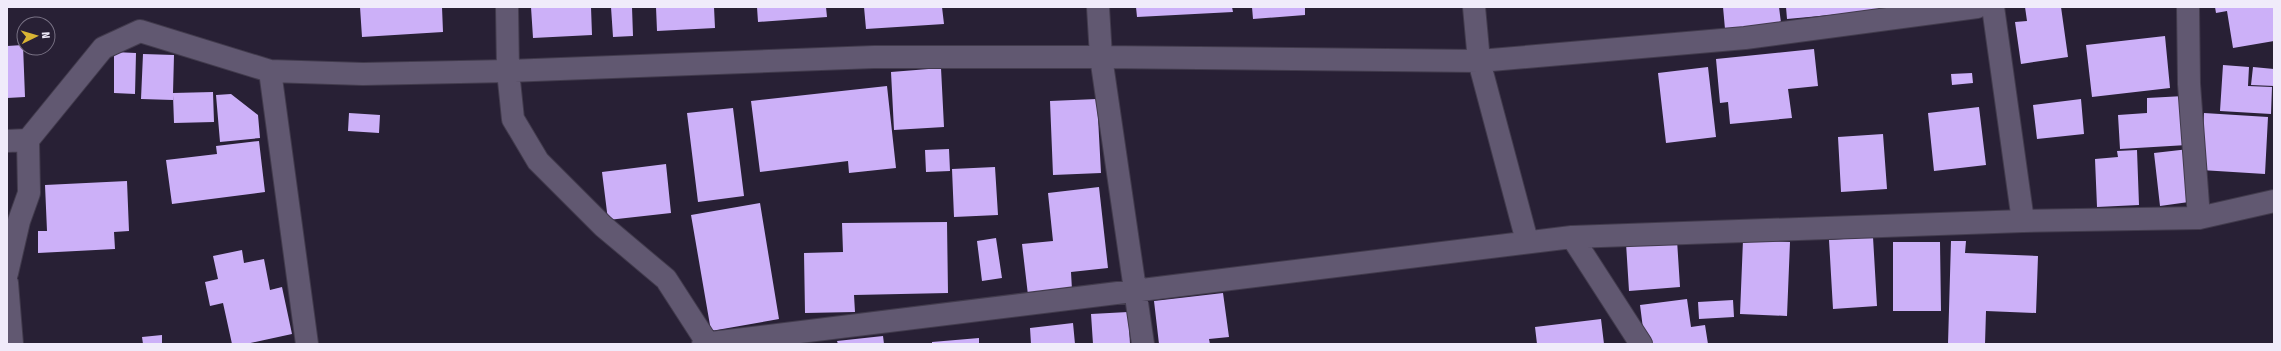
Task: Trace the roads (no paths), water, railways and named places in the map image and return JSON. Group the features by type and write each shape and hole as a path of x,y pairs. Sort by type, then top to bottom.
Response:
{"street":[{"path":"507,7 508,71 513,119 538,161 603,226 666,278 706,344 862,326 1527,241 1572,237 2023,220 2199,218 2274,201"},
{"path":"1098,7 1101,57 1143,344"},
{"path":"1474,7 1480,61 1527,241"},
{"path":"7,273 19,221 29,193 18,141 103,48 140,31 270,71 363,74 508,71 874,57 1101,57 1480,61 1745,38 1977,7"},
{"path":"1993,7 2023,220"},
{"path":"2188,7 2189,84 2199,218"},
{"path":"270,71 306,344"},
{"path":"1572,237 1641,344"},
{"path":"7,283 12,344"}]}
